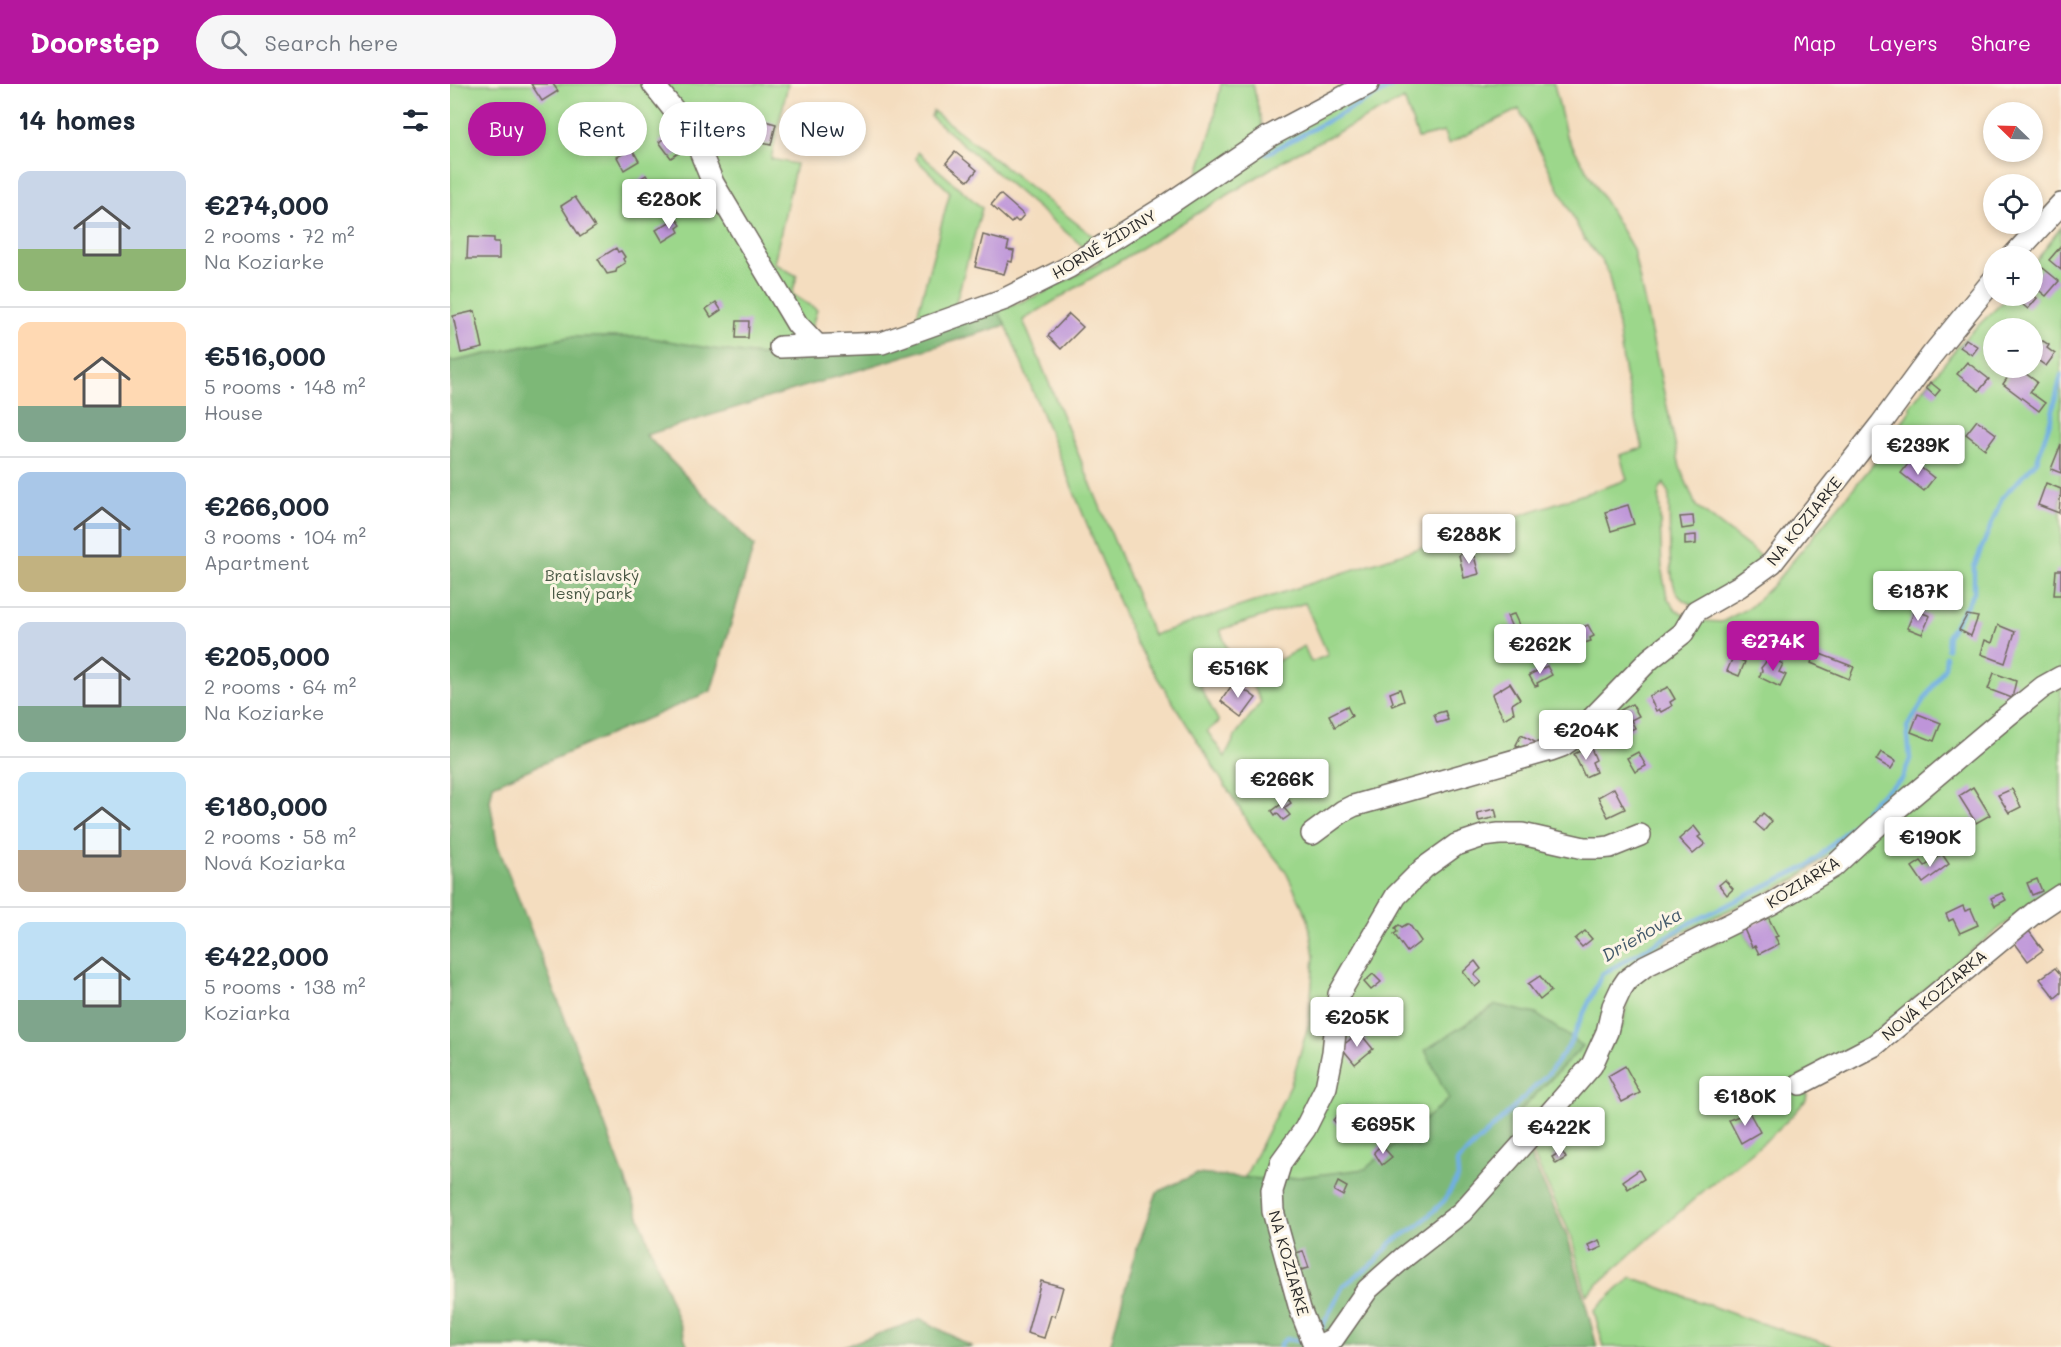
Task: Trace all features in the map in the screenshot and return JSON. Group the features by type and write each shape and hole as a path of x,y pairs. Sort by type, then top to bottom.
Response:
{"street":[{"path":"653,84 693,134 713,183 797,324 817,345"},
{"name":"HORNÉ ŽIDINY","path":"780,347 882,343 954,319 1035,284 1069,267 1163,208 1268,137 1368,84"},
{"path":"2022,246 2061,204"},
{"name":"NA KOZIARKE","path":"1312,834 1343,811 1361,803 1562,746 1572,739 1650,659 1683,633 1696,611 1740,586 1772,563 1881,424 1930,356 1983,292"},
{"name":"KOZIARKA","path":"1316,1347 1333,1339 1368,1289 1402,1258 1462,1212 1592,1065 1601,1048 1613,1006 1621,989 1633,975 1645,966 1708,933 1771,904 1833,867 2007,716 2043,687 2061,677"},
{"name":"NA KOZIARKE","path":"1316,1347 1300,1309 1273,1211 1272,1191 1281,1162 1305,1129 1326,1087 1333,1052 1339,994 1346,978 1375,934 1395,896 1424,868 1456,845 1483,836 1522,834 1584,848 1599,848 1610,847 1640,835"},
{"name":"NOVÁ KOZIARKA","path":"1800,1084 1875,1045 2034,913 2061,895"}],"green space":[{"path":"450,84 788,84 784,102 779,102 779,124 771,159 796,164 774,263 797,276 792,294 817,310 811,329 819,337 882,336 915,323 950,192 916,159 918,152 982,208 949,327 814,353 759,355 569,337 450,362"},
{"path":"1221,84 1253,84 1263,130 1351,84 1554,84 1566,135 1633,249 1680,467 1696,506 1766,560 1696,606 1684,600 1675,589 1673,580 1670,557 1669,495 1664,483 1659,491 1662,572 1667,597 1675,609 1702,621 1722,622 1750,607 1772,586 1876,461 1911,409 1909,407 1963,340 1983,321 1983,378 2043,378 2043,318 1986,318 1999,306 2043,306 2043,251 2061,227 2061,886 2028,906 1959,960 1867,1040 1797,1078 1807,1095 1806,1100 1795,1113 1586,1295 1572,1238 1528,1144 1600,1061 1623,1025 1630,984 1744,929 1752,947 1779,944 1775,937 1778,936 1768,917 1880,815 1796,879 1672,937 1621,978 1590,1056 1450,1208 1281,1185 1333,1052 1275,1180 1244,1179 1291,1084 1309,1023 1314,956 1308,919 1285,870 1255,833 1135,642 1006,325 998,311 1041,294 1101,262 931,117 933,111 1098,240 1197,176 1213,125","holes":["1404,99 1418,138 1444,132 1448,144 1519,109 1584,239 1608,272 1625,375 1643,448 1620,455 1627,480 1153,635 1023,320 1298,152","1305,603 1328,655 1311,662 1304,646 1248,678 1261,702 1237,733 1225,757 1207,731 1219,722 1200,686 1234,665 1220,630"]},
{"name":"Bratislavský lesný park","path":"998,311 1006,325 646,435 754,546 711,691 493,785 490,801 497,844 688,1347 450,1347 450,362 569,337 646,337 759,355 814,353"},
{"path":"1496,1005 1536,1014 1583,1046 1513,1118 1568,1238 1597,1347 1110,1347 1132,1263 1157,1192 1196,1174 1275,1180 1365,1169 1449,1099 1425,1050"},
{"path":"1631,1277 1747,1319 1837,1347 1604,1347 1594,1311"},
{"path":"921,1319 972,1347 841,1347 844,1346"}],"building":[{"path":"531,84 553,84 558,91 542,101"},
{"path":"767,122 776,124 771,145 767,144"},
{"path":"955,152 977,170 968,181 946,163"},
{"path":"636,156 639,161 624,170 617,157"},
{"path":"646,175 653,186 642,193 635,182"},
{"path":"1000,194 1024,215 1018,222 1015,219 1011,223 991,205"},
{"path":"575,197 595,227 580,237 561,206"},
{"path":"676,218 681,225 677,228 679,232 663,242 656,230"},
{"path":"983,235 1009,242 1007,250 1014,251 1012,262 1008,261 1004,274 975,267"},
{"path":"468,237 494,238 494,242 499,242 499,259 467,259"},
{"path":"2061,246 2061,270 2049,260"},
{"path":"616,248 625,257 623,259 625,263 617,268 616,272 607,274 598,259"},
{"path":"2043,268 2059,281 2046,296 2043,294"},
{"path":"716,302 721,310 711,317 706,309"},
{"path":"475,311 483,348 461,353 453,316"},
{"path":"1069,314 1083,327 1061,349 1048,336"},
{"path":"737,321 749,321 748,338 736,338"},
{"path":"1966,339 1978,347 1972,355 1960,347"},
{"path":"2043,341 2049,345 2047,348 2055,354 2046,366 2043,364"},
{"path":"1967,362 1983,374 1983,378 1989,379 1979,391 1957,374"},
{"path":"2007,378 2032,378 2037,382 2030,392 2045,403 2039,411 2003,384"},
{"path":"1930,382 1940,390 1935,396 1926,388"},
{"path":"1977,420 1996,434 1985,449 1966,434"},
{"path":"1921,428 1927,432 1925,438 1930,442 1934,437 1937,439 1935,442 1944,449 1936,460 1912,440"},
{"path":"2061,444 2061,473 2051,469"},
{"path":"1911,460 1934,478 1924,491 1901,473"},
{"path":"2046,483 2061,489 2059,513 2038,505"},
{"path":"1628,505 1634,524 1611,531 1605,512"},
{"path":"1693,516 1694,527 1682,529 1680,517"},
{"path":"1696,535 1696,544 1685,545 1685,536"},
{"path":"1467,552 1469,557 1474,556 1479,574 1464,578 1459,555"},
{"path":"2056,570 2061,570 2061,595 2054,595"},
{"path":"1915,610 1930,616 1922,634 1907,628"},
{"path":"1514,614 1520,627 1513,630 1507,616"},
{"path":"1967,615 1978,617 1971,636 1959,630"},
{"path":"1588,625 1594,636 1590,638 1591,641 1581,644 1575,630"},
{"path":"1998,625 2015,632 2005,663 1981,654 1985,640 1992,643"},
{"path":"1815,652 1854,667 1849,679 1811,663"},
{"path":"1768,656 1783,664 1779,672 1786,675 1780,687 1759,677"},
{"path":"1733,657 1745,662 1739,676 1727,671"},
{"path":"1547,666 1552,675 1535,686 1529,675"},
{"path":"1994,673 2016,681 2012,698 1988,689"},
{"path":"1234,682 1256,698 1242,717 1221,701"},
{"path":"1510,683 1520,699 1512,704 1514,713 1504,719 1492,694"},
{"path":"1668,687 1675,699 1670,702 1672,706 1661,712 1659,709 1656,711 1649,696"},
{"path":"1400,689 1404,701 1392,706 1390,693"},
{"path":"1632,704 1639,716 1631,720 1635,728 1623,734 1613,714"},
{"path":"1347,706 1352,716 1335,727 1329,715"},
{"path":"1445,711 1448,720 1437,723 1434,714"},
{"path":"1918,714 1941,723 1934,741 1911,732"},
{"path":"1521,735 1535,742 1529,752 1516,745"},
{"path":"1590,746 1596,760 1592,762 1596,772 1585,777 1574,754"},
{"path":"1638,752 1646,766 1635,772 1627,758"},
{"path":"1881,752 1896,761 1891,769 1876,760"},
{"path":"1973,787 1990,815 1976,823 1959,796"},
{"path":"1614,788 1625,809 1608,817 1598,797"},
{"path":"2012,789 2021,807 2009,813 1998,795"},
{"path":"1288,799 1291,803 1284,808 1290,815 1283,820 1272,811"},
{"path":"1495,809 1497,817 1479,821 1477,813"},
{"path":"1763,813 1772,821 1764,831 1755,823"},
{"path":"1694,826 1701,835 1698,837 1705,844 1693,854 1679,839"},
{"path":"1942,854 1949,864 1923,883 1912,867 1921,861 1925,866"},
{"path":"2037,879 2042,891 2032,895 2027,883"},
{"path":"1725,880 1733,889 1727,895 1719,885"},
{"path":"2002,893 2006,900 1995,906 1991,898"},
{"path":"1963,906 1965,911 1971,909 1978,925 1960,933 1953,919 1949,921 1946,914"},
{"path":"1768,917 1778,936 1775,937 1779,944 1759,954 1755,946 1752,947 1744,929"},
{"path":"1407,924 1421,941 1407,952 1394,934 1397,932 1395,928"},
{"path":"1585,931 1592,939 1582,947 1575,939"},
{"path":"2029,931 2043,950 2028,961 2014,942"},
{"path":"1475,961 1481,969 1474,975 1481,982 1475,987 1463,972"},
{"path":"2055,968 2061,975 2061,993 2055,998 2040,979"},
{"path":"1373,974 1381,982 1371,990 1364,982"},
{"path":"1540,976 1551,991 1540,1000 1528,984"},
{"path":"1359,1032 1373,1049 1355,1064 1341,1047"},
{"path":"1625,1066 1640,1093 1622,1102 1608,1076"},
{"path":"1347,1105 1362,1119 1348,1134 1333,1120"},
{"path":"1749,1112 1760,1132 1741,1143 1729,1120"},
{"path":"1381,1145 1392,1157 1382,1165 1374,1152"},
{"path":"1562,1151 1566,1158 1556,1164 1552,1157"},
{"path":"1639,1170 1644,1179 1628,1189 1623,1181"},
{"path":"1338,1182 1347,1187 1343,1196 1334,1191"},
{"path":"1599,1240 1602,1247 1591,1252 1588,1245"},
{"path":"1303,1251 1309,1268 1301,1270 1296,1253"},
{"path":"1041,1281 1063,1287 1055,1316 1051,1315 1044,1338 1027,1333"}],"waterway":[{"path":"1266,154 1397,84"},
{"name":"Drieňovka","path":"1947,649 1948,635 1974,593 1974,567 2002,498 2037,461 2051,418 2061,375"},
{"name":"Drieňovka","path":"1322,1327 1343,1286 1376,1261 1392,1242 1419,1225 1444,1201 1458,1177 1457,1162 1548,1074 1568,1047 1602,974 1690,923 1810,865 1858,820 1876,798 1902,779 1910,759 1907,727 1945,667 1946,656"},
{"name":"Drieňovka","path":"1280,1347 1286,1339 1300,1341"}]}
